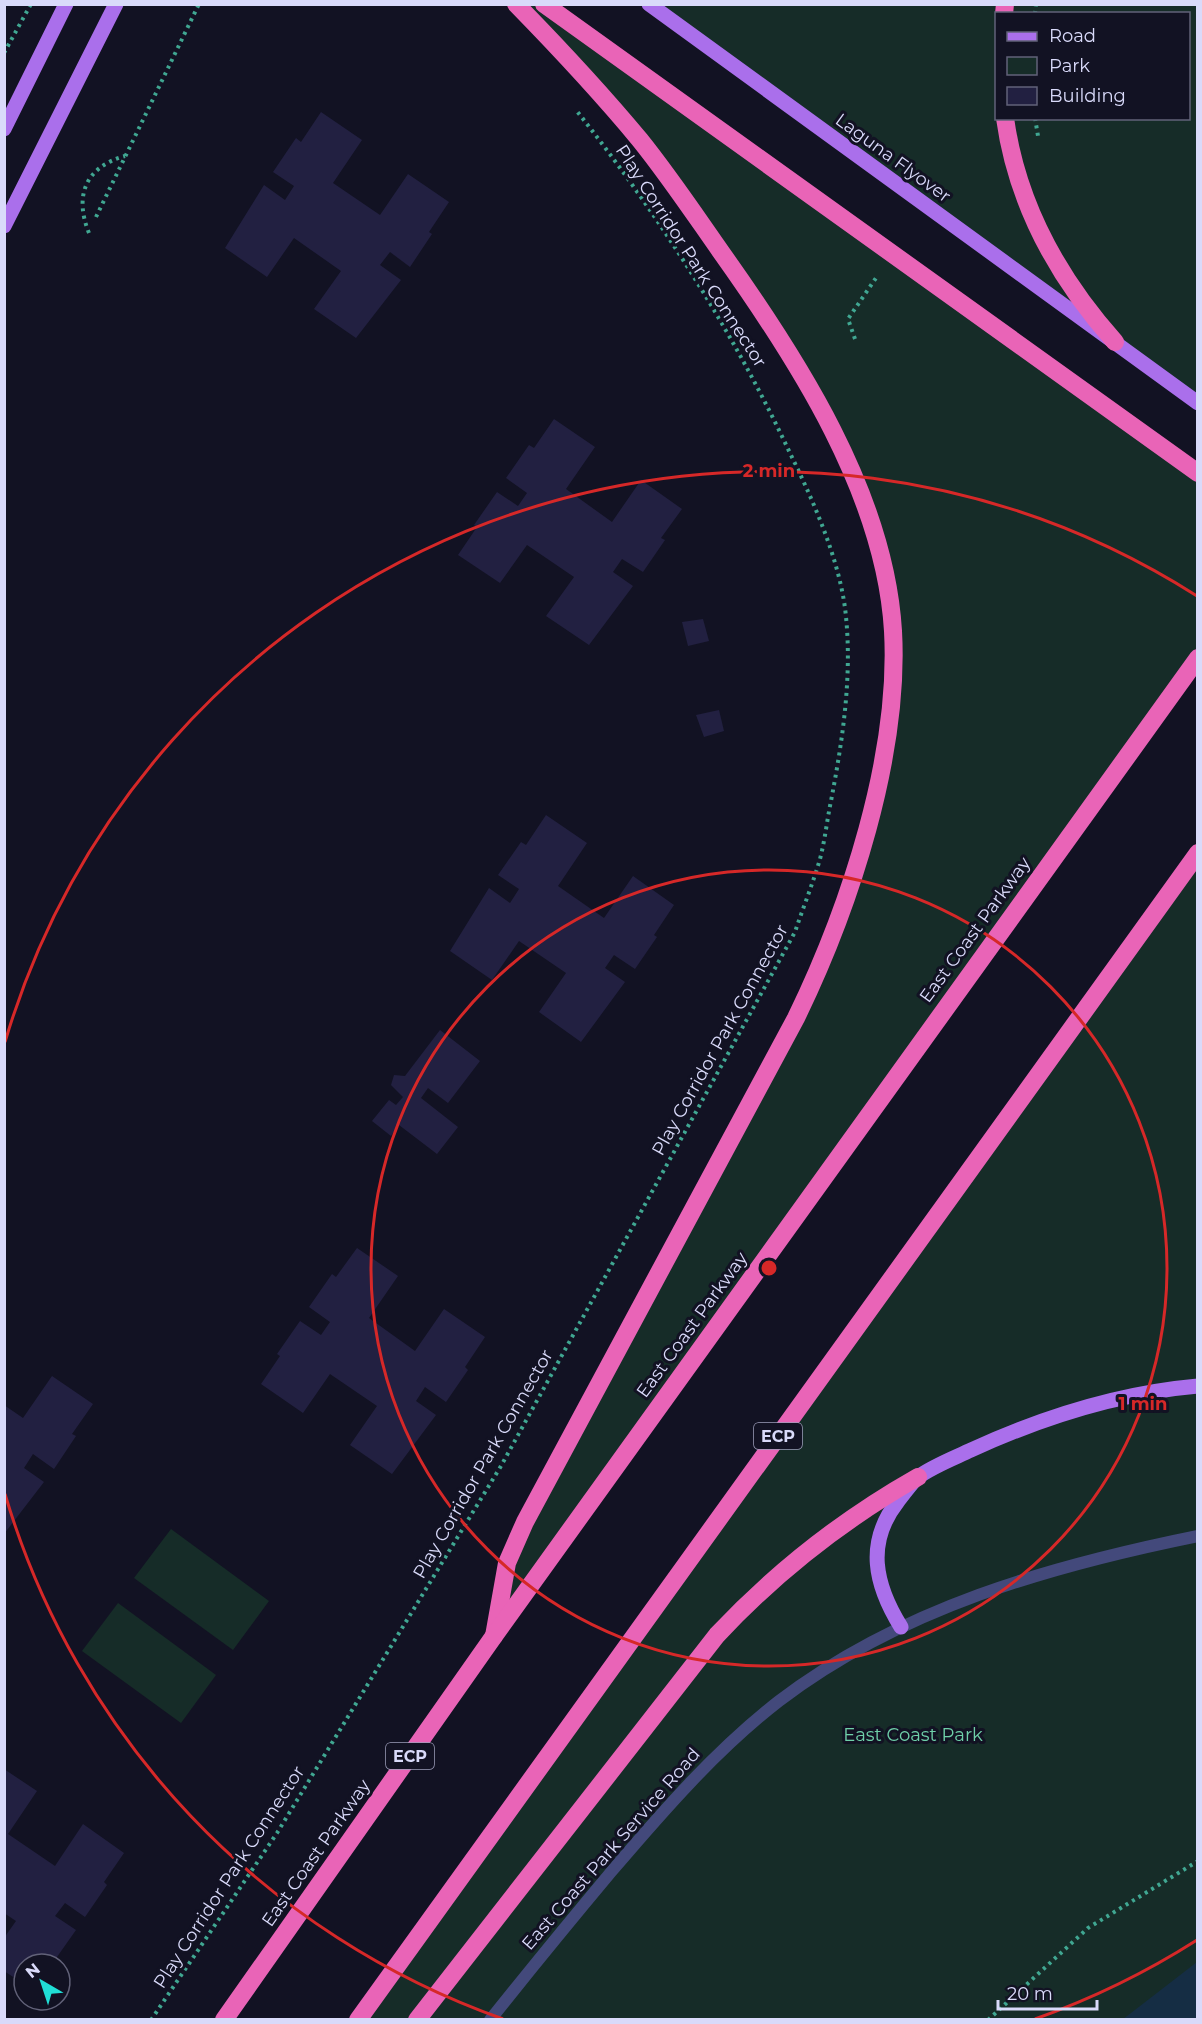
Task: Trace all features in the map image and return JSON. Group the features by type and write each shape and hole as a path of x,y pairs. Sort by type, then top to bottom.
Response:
{"highway":[{"path":"494,1636 507,1563 525,1522 796,1018 832,939 859,858 871,808 889,717 893,675 893,630 888,590 878,548 849,470 808,384 734,269 641,142 516,4"},
{"path":"544,4 1197,473"},
{"path":"1005,120 1017,180 1042,238 1068,282 1115,342"},
{"name":"East Coast Parkway","path":"224,2019 494,1636 1197,658"},
{"name":"ECP","path":"358,2019 1197,853"},
{"path":"417,2019 717,1635 769,1582 805,1551 850,1518 918,1477"}],"main road":[{"path":"4,129 66,4"},
{"path":"4,226 116,4"},
{"name":"Laguna Flyover","path":"649,4 1197,402"},
{"path":"901,1627 884,1597 879,1581 876,1548 884,1523 918,1477 1000,1437 1076,1409 1150,1392 1197,1386"}],"street":[{"name":"East Coast Park Service Road","path":"490,2019 646,1832 719,1754 781,1700 859,1649 901,1627 979,1593 1033,1576 1197,1536"}],"path":[{"path":"4,53 31,4"},
{"path":"96,217 199,4"},
{"name":"Play Corridor Park Connector","path":"151,2019 277,1833 501,1466 795,932 820,857 836,774 848,679 845,607 828,547 808,491 743,357 608,150 572,105"},
{"path":"1035,120 1038,140"},
{"path":"89,233 81,215 82,196 88,180 109,160 125,156"},
{"path":"855,339 848,319 880,274"},
{"path":"988,2019 1088,1928 1197,1861"}],"green space":[{"path":"543,4 1197,471 1198,656 495,1633 508,1564 796,1018 872,809 893,631 849,469 688,204 516,5"},
{"path":"651,5 1197,5 1197,402"},
{"name":"East Coast Park","path":"1197,851 1197,2019 358,2019"},
{"path":"171,1529 269,1601 233,1650 134,1578"},
{"path":"118,1603 216,1675 181,1723 82,1651"}],"water":[{"path":"1197,1962 1197,2019 1123,2019 1131,2013"}],"building":[{"path":"321,112 362,140 333,183 380,215 408,174 449,202 429,232 432,234 410,267 390,252 380,265 401,280 356,338 314,309 341,271 294,238 267,277 225,248 264,185 285,200 294,186 273,172 296,138 301,142"},
{"path":"554,419 595,447 566,489 612,522 641,480 682,509 661,538 665,540 643,572 622,559 613,572 633,586 589,645 546,616 574,577 527,545 500,583 458,555 477,527 474,525 497,492 518,506 527,493 506,478 529,445 534,448"},
{"path":"703,619 709,641 688,646 682,622"},
{"path":"719,710 724,731 704,737 696,715"},
{"path":"546,815 587,843 558,886 604,918 633,876 674,905 654,935 657,937 635,969 614,955 605,968 625,982 581,1042 539,1012 566,973 519,941 492,980 450,951 489,888 510,903 519,889 498,875 521,842 526,845"},
{"path":"440,1030 480,1061 448,1103 428,1088 421,1098 458,1127 437,1154 399,1125 391,1136 372,1121 389,1100 396,1105 403,1097 391,1085 394,1075 405,1076"},
{"path":"357,1248 398,1276 369,1318 415,1351 444,1309 485,1337 465,1367 468,1370 446,1402 425,1387 416,1401 436,1415 392,1474 350,1445 377,1406 330,1374 303,1413 261,1384 280,1356 277,1354 300,1321 321,1335 330,1322 309,1307 332,1274 336,1277"},
{"path":"52,1376 93,1404 72,1434 76,1436 54,1469 33,1454 24,1468 44,1482 4,1534 4,1405 23,1418"},
{"path":"4,1769 37,1791 8,1834 55,1866 83,1824 124,1853 104,1882 107,1885 85,1917 65,1903 55,1916 76,1930 60,1952 12,1952 12,1976 4,1971 4,1938 16,1921 4,1913"}]}
